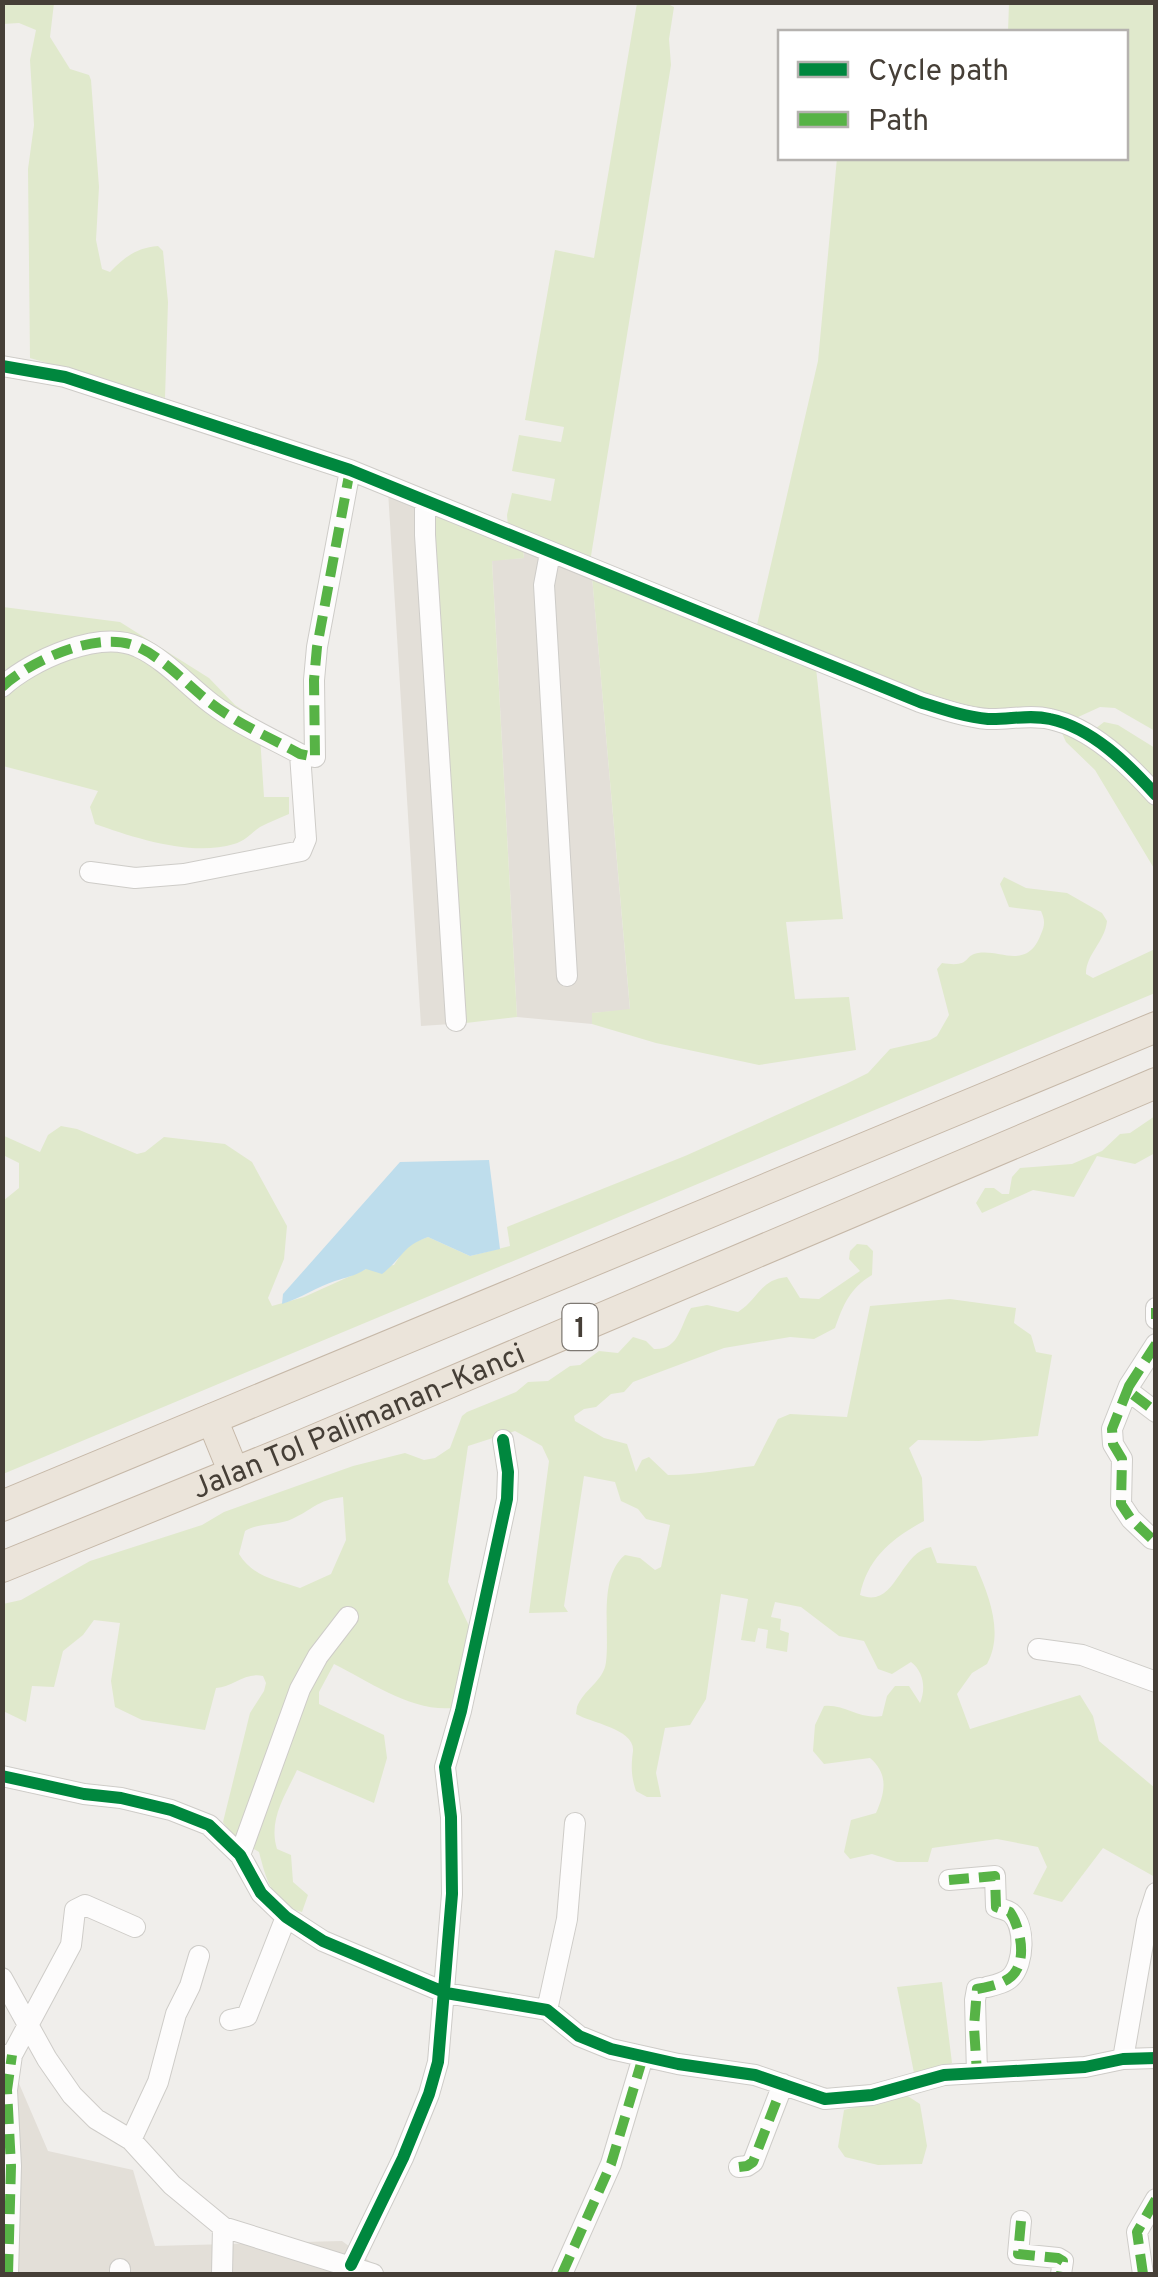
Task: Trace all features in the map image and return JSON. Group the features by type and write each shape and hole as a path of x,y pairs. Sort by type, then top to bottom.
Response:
{"highway":[{"name":"Jalan Tol Palimanan–Kanci","path":"2,1506 1156,1027"},
{"name":"Jalan Tol Palimanan–Kanci","path":"2,1568 1156,1082"},
{"path":"212,1419 234,1473"}],"street":[{"path":"2,366 65,377 350,470 920,702 986,719 1054,719 1100,743 1156,795"},
{"path":"2,687 50,655 124,642 154,657 216,707 312,758 316,753 317,647 350,470"},
{"path":"426,502 456,1021"},
{"path":"550,553 544,585 567,976"},
{"path":"90,872 135,878 184,874 301,852 306,839 300,754"},
{"path":"1156,1308 1156,1319"},
{"path":"1152,1539 1130,1519 1121,1504 1122,1459 1113,1444 1112,1429 1129,1386 1156,1344"},
{"path":"1129,1386 1131,1393 1156,1412"},
{"path":"339,2266 430,2094 438,2062 452,1875 446,1766 506,1498 508,1472 503,1440"},
{"path":"240,1854 300,1689 318,1656 348,1617"},
{"path":"1038,1649 1082,1655 1156,1682"},
{"path":"2,1776 171,1810 208,1825 240,1854 261,1893 286,1917 323,1941 446,1993 548,2010 580,2036 643,2057 755,2075 809,2096 848,2098 944,2075 1085,2067 1123,2059 1156,2058"},
{"path":"548,2010 568,1919 576,1824"},
{"path":"949,1880 996,1876 996,1907 1010,1912 1018,1924 1020,1946 1014,1974 977,1989 977,2073"},
{"path":"1123,2059 1140,1952 1156,1894"},
{"path":"7,2272 7,2090 17,2042 70,1945 76,1910 85,1906 135,1927"},
{"path":"230,2020 247,2016 286,1917"},
{"path":"130,2140 158,2082 176,2014 200,1956"},
{"path":"2,1978 17,2042 47,2059 72,2095 96,2119 130,2140 172,2185 223,2227 373,2274"},
{"path":"562,2274 611,2164 643,2057"},
{"path":"739,2166 753,2162 783,2084"},
{"path":"1143,2274 1137,2232 1156,2198"},
{"path":"1021,2221 1018,2254 1058,2258 1063,2261 1061,2274"},
{"path":"222,2274 223,2227"}],"shaded area":[{"path":"388,491 432,509 466,1023 421,1026"},
{"path":"523,547 592,576 630,1010 592,1013 592,1024 517,1017 492,560 524,558"},
{"path":"2,2044 48,2151 133,2170 155,2246 342,2241 387,2274 3,2274"}],"green space":[{"path":"2,3 54,3 50,37 70,69 89,75 91,80 99,187 96,240 102,269 110,272 143,249 158,246 163,251 168,302 165,398 30,358 28,169 34,125 30,60 36,30 19,23 3,24"},
{"path":"637,3 666,3 674,7 669,39 671,65 590,562 508,527 507,515 512,493 551,501 555,479 512,471 519,435 561,442 564,427 525,420 555,250 594,258"},
{"path":"1009,3 1155,3 1155,731 1115,708 1100,707 1076,718 957,707 756,629 818,361 837,160 1128,160 1128,30 1008,30"},
{"path":"432,510 523,547 524,558 492,561 517,1017 466,1023"},
{"path":"592,576 816,668 843,919 786,922 795,999 849,997 856,1050 759,1065 656,1043 592,1024 592,1013 630,1009"},
{"path":"3,607 120,622 209,678 235,705 259,721 264,797 289,797 289,814 234,844 200,848 164,844 95,824 90,807 98,791 3,766"},
{"path":"1104,722 1118,725 1155,748 1155,784 1095,729"},
{"path":"1061,731 1102,754 1155,804 1155,870 1095,770 1066,742"},
{"path":"1004,877 1026,888 1067,893 1102,913 1106,928 1086,974 1093,978 1155,949 1155,993 3,1474 3,1201 19,1188 19,1163 3,1155 2,1135 40,1152 48,1135 61,1126 137,1154 164,1137 225,1144 252,1162 287,1226 284,1259 268,1298 272,1306 304,1297 366,1269 394,1265 407,1245 428,1237 470,1256 510,1246 507,1227 685,1156 868,1073 890,1049 937,1036 949,1015 937,969 942,963 963,963 978,953 1021,955 1035,945 1041,934 1041,911 1009,907 1000,884"},
{"path":"1155,1116 1155,1153 1135,1164 1097,1156 1074,1197 1033,1190 982,1213 976,1203 985,1188 1009,1194 1012,1177 1020,1168 1072,1164 1102,1151 1120,1134 1130,1133"},
{"path":"857,1244 867,1245 873,1251 872,1275 848,1298 835,1328 814,1339 790,1337 724,1348 633,1382 624,1392 611,1394 596,1407 584,1409 574,1416 575,1421 604,1438 627,1444 636,1472 642,1460 649,1457 668,1475 754,1466 778,1419 790,1414 847,1417 870,1306 950,1299 1016,1308 1014,1323 1031,1335 1036,1352 1052,1355 1038,1436 979,1441 918,1440 909,1448 922,1478 924,1521 901,1535 875,1560 860,1595 882,1595 911,1559 931,1547 937,1563 976,1566 990,1602 994,1640 987,1664 972,1673 957,1694 970,1729 1080,1695 1093,1716 1099,1741 1155,1788 1155,1877 1103,1848 1062,1902 1033,1894 1047,1867 1038,1847 997,1839 932,1848 928,1862 897,1862 872,1854 850,1859 844,1852 851,1820 876,1813 883,1777 870,1758 824,1764 813,1751 815,1725 824,1706 882,1716 887,1696 895,1686 909,1686 920,1703 921,1676 911,1662 892,1674 878,1669 864,1641 839,1636 801,1607 775,1602 771,1617 781,1619 780,1630 789,1633 787,1652 766,1648 768,1630 758,1628 755,1642 741,1640 748,1599 721,1594 706,1699 690,1725 665,1728 656,1773 661,1797 647,1797 636,1791 632,1743 620,1732 576,1714 580,1701 604,1669 611,1576 625,1555 640,1558 655,1570 661,1567 670,1525 646,1519 638,1509 621,1501 615,1482 584,1476 564,1606 568,1612 529,1613 549,1461 542,1446 515,1431 468,1446 448,1582 472,1632 453,1708 407,1701 334,1664 319,1692 319,1704 384,1735 387,1758 374,1803 297,1770 279,1808 275,1838 277,1849 291,1855 293,1882 308,1895 302,1912 277,1897 259,1852 233,1837 223,1822 250,1713 264,1691 263,1676 250,1676 216,1688 205,1730 142,1720 115,1707 111,1681 120,1623 94,1620 63,1651 54,1687 32,1686 26,1722 3,1711 3,1604 21,1600 90,1561 202,1525 224,1512 353,1466 405,1453 424,1460 435,1458 450,1448 467,1412 516,1392 528,1382 548,1381 599,1351 618,1353 633,1337 654,1349 663,1348 674,1341 691,1308 707,1305 738,1312 770,1282 787,1277 800,1298 819,1299 860,1271 849,1259","holes":["343,1497 346,1540 331,1574 300,1588 258,1573 239,1554 245,1531 286,1521 334,1498"]},
{"path":"942,1982 952,2063 915,2078 897,1987"},
{"path":"906,2095 920,2104 927,2146 922,2164 878,2165 845,2157 838,2147 844,2110"}],"water":[{"path":"489,1160 500,1249 470,1256 428,1237 407,1249 382,1274 366,1269 282,1304 283,1294 400,1162"}],"marked path":[{"path":"2,687 30,667 67,650 122,642 158,658 233,718 300,754 315,757 317,647 350,470"},
{"path":"1156,1308 1156,1319"},
{"path":"1156,1344 1129,1386 1131,1393 1156,1412"},
{"path":"1129,1386 1112,1429 1113,1444 1122,1459 1121,1504 1152,1539"},
{"path":"949,1880 995,1876 996,1907 1010,1912 1020,1937 1021,1956 1015,1973 1001,1983 977,1989 977,2073"},
{"path":"8,2274 11,2166 7,2090 12,2055"},
{"path":"562,2274 611,2164 643,2057"},
{"path":"739,2167 753,2162 783,2084"},
{"path":"1143,2274 1137,2232 1156,2199"},
{"path":"1021,2221 1018,2254 1058,2258 1063,2261 1061,2274"}],"cycle path":[{"path":"2,366 65,377 350,470 920,702 979,718 1034,717 1065,724 1108,749 1156,795"},
{"path":"351,2265 403,2158 438,2062 452,1894 451,1817 445,1767 507,1499 503,1440"},
{"path":"2,1776 121,1798 171,1810 209,1825 240,1855 261,1893 286,1917 323,1941 446,1993 547,2010 579,2036 611,2049 755,2075 825,2099 872,2095 944,2075 1085,2067 1123,2059 1156,2058"}]}
